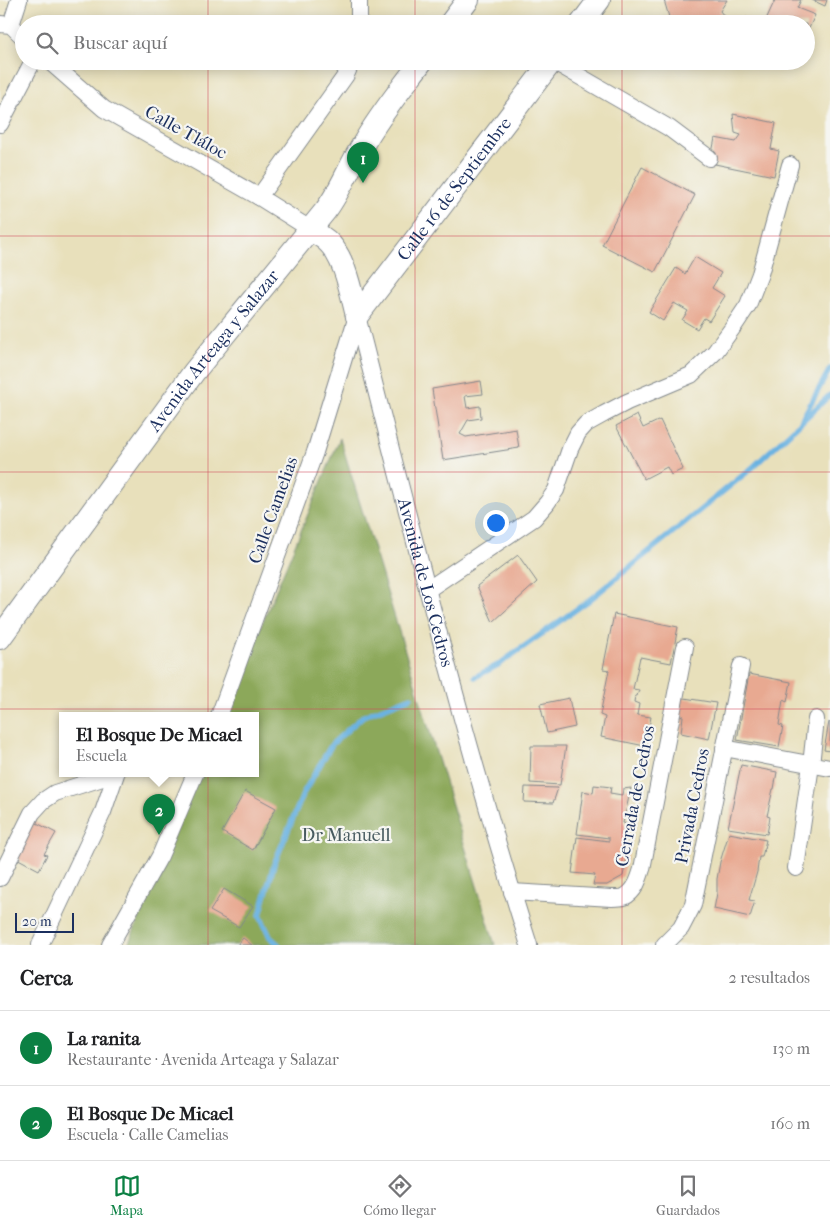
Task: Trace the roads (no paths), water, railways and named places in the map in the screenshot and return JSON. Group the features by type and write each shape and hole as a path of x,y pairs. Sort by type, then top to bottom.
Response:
{"street":[{"path":"6,24 19,0"},
{"path":"359,15 360,0"},
{"path":"457,15 468,0"},
{"path":"588,15 599,0"},
{"path":"0,124 28,70"},
{"name":"Calle Tláloc","path":"59,70 104,109 259,197 310,230"},
{"path":"259,197 348,70"},
{"name":"Avenida Arteaga y Salazar","path":"0,638 194,372 334,199 373,127 415,70"},
{"name":"Calle 16 de Septiembre","path":"357,316 546,70"},
{"path":"569,70 669,128 709,158"},
{"path":"427,590 534,518 556,490 570,449 578,433 586,424 627,402 691,375 716,352 748,305 760,274 790,165"},
{"name":"Avenida de Los Cedros","path":"310,230 327,240 337,253 343,268 427,590 512,892 529,945"},
{"name":"Calle Camelias","path":"220,712 315,452 357,316"},
{"name":"Cerrada de Cedros","path":"512,892 612,898 624,897 632,892 638,882 642,869 684,647"},
{"name":"Privada Cedros","path":"664,945 681,928 693,905 741,666"},
{"path":"796,868 816,719"},
{"path":"724,748 830,768"},
{"path":"0,878 32,813 43,801 55,793 106,777"},
{"path":"40,945 103,812 115,777"},
{"path":"110,945 160,856 194,777"}],"waterway":[{"path":"802,419 830,369"},
{"path":"475,677 498,665 588,601 752,468 830,395"},
{"path":"279,945 270,937 260,915 274,864 304,792 332,744 363,716 411,697"}],"place":[{"name":"La ranita","path":"363,183"},
{"name":"El Bosque De Micael","path":"159,835"}],"park label":[{"name":"Dr Manuell","path":"346,835"}]}
